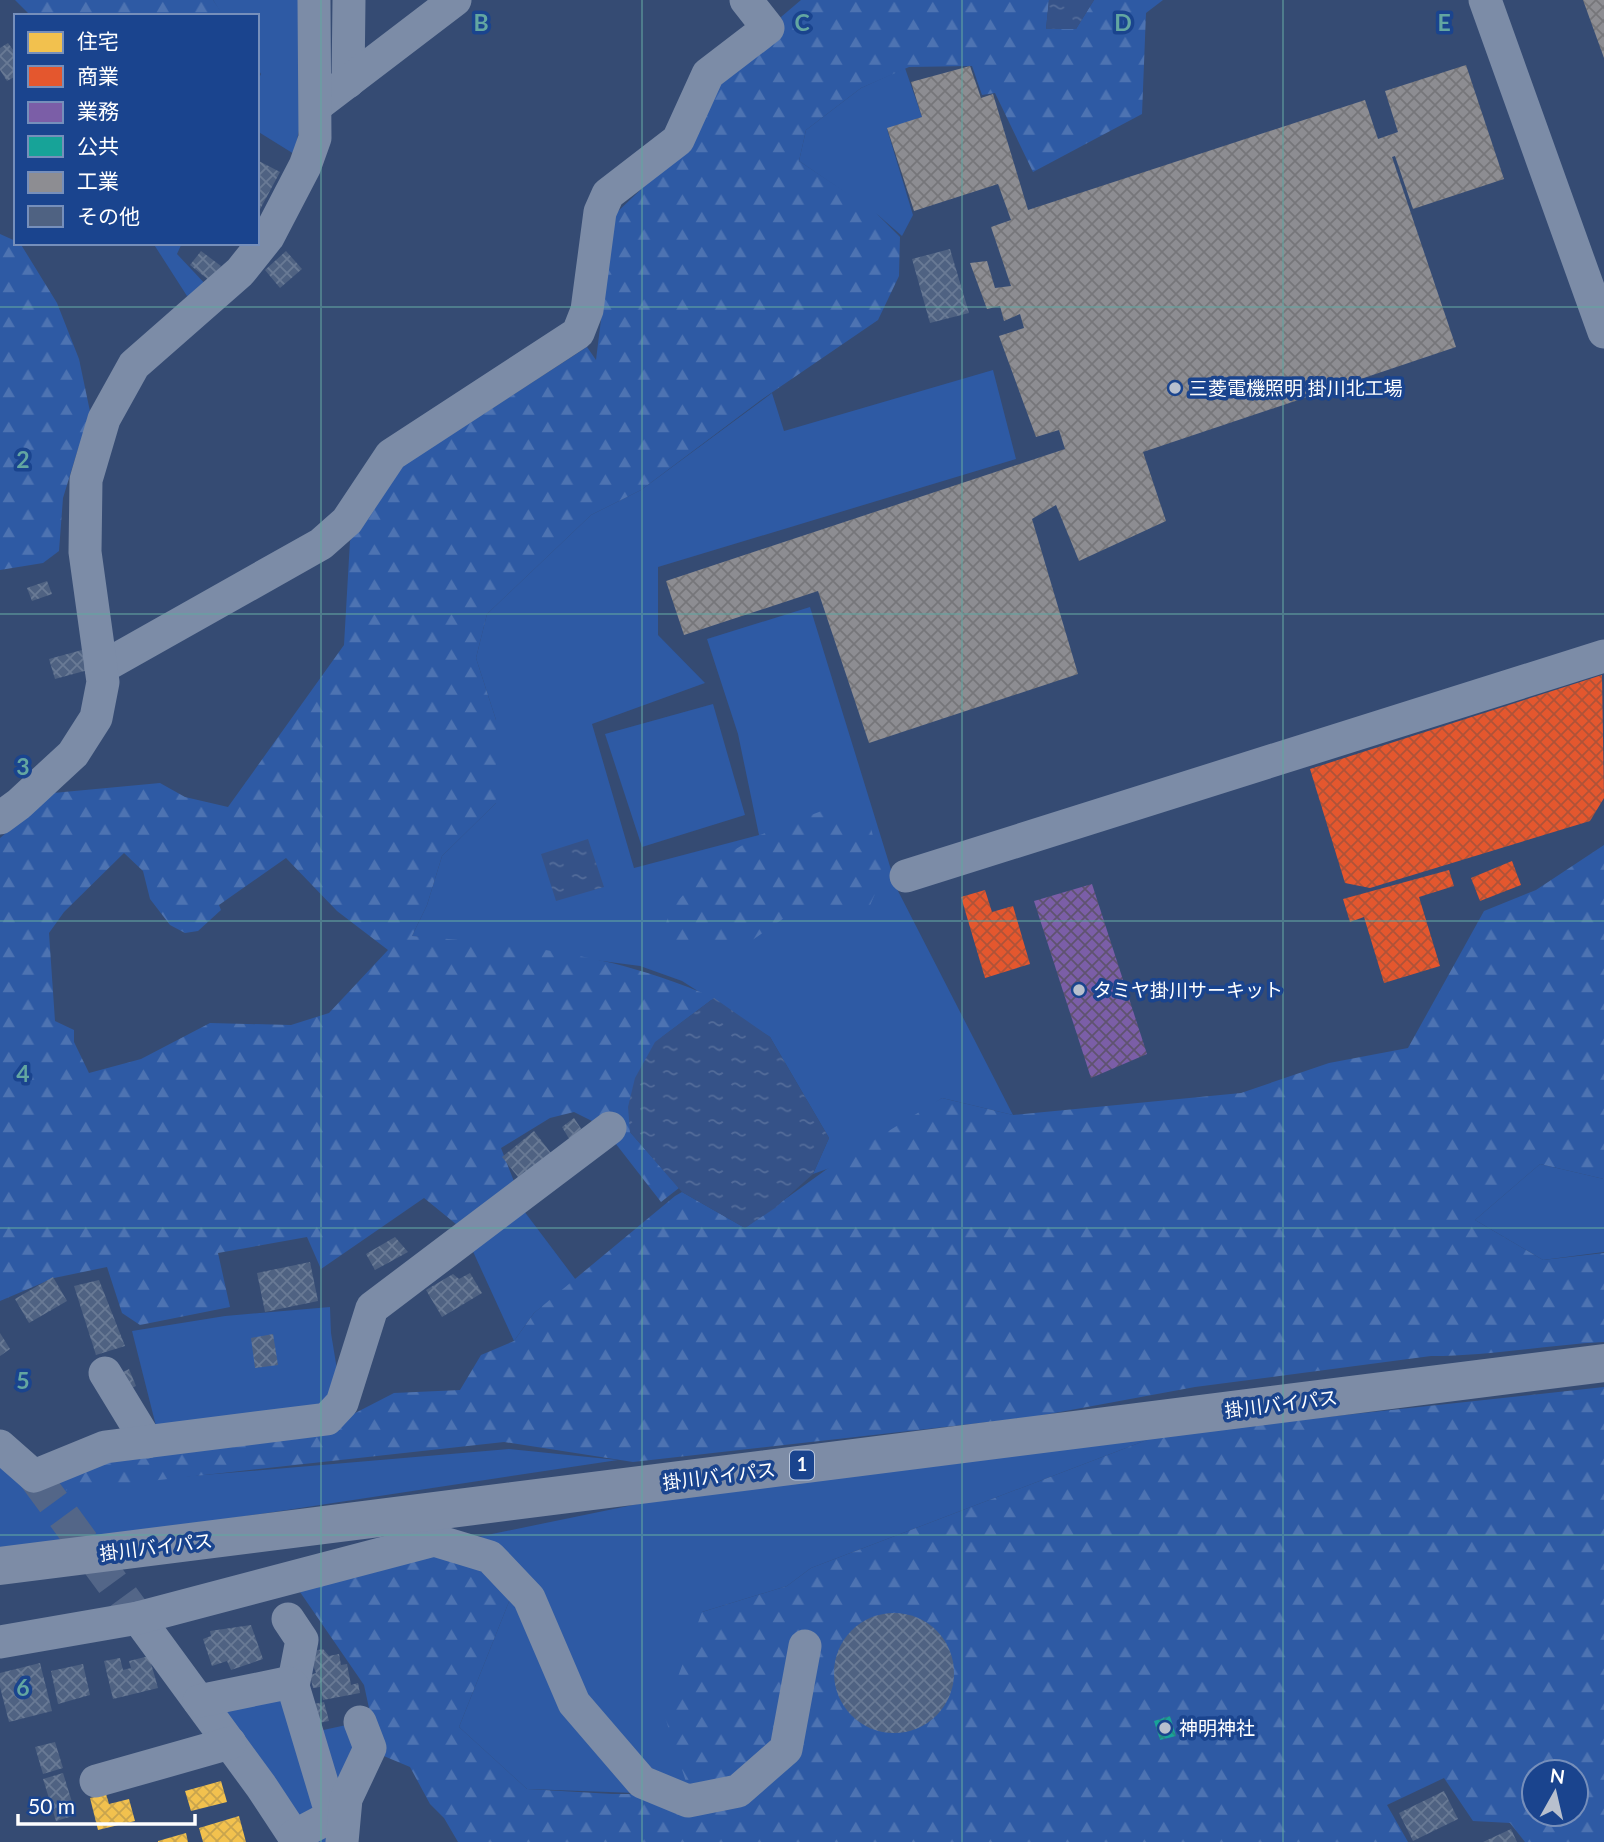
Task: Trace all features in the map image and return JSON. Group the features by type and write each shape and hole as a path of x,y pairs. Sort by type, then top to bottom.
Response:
{"highway":[{"name":"掛川バイパス","path":"0,1566 1604,1363"}],"street":[{"path":"0,818 73,754 96,718 103,682 85,552 85,492 104,419 134,365 240,272 268,237 316,138 314,0"},
{"path":"348,82 349,0"},
{"path":"316,106 455,0"},
{"path":"101,668 321,544 347,521 391,455 578,333 587,310 600,212 608,194 678,140 708,74 768,28 746,0"},
{"path":"1486,0 1604,332"},
{"path":"906,876 1604,656"},
{"path":"0,1446 34,1476 105,1447 327,1419 342,1403 372,1308 610,1128"},
{"path":"105,1373 147,1442"},
{"path":"0,1642 138,1618 434,1539 490,1557 529,1598 573,1703 642,1782 688,1801 738,1791 786,1749 805,1646"},
{"path":"138,1618 230,1743 296,1839 331,1816 293,1686 302,1640 288,1619"},
{"path":"199,1701 287,1683 293,1686"},
{"path":"342,1842 346,1798 370,1748 360,1722"},
{"path":"96,1781 230,1743"}],"green space":[{"path":"15,0 213,0 223,14 29,14"},
{"path":"213,0 301,0 303,112 294,154 259,132 259,14 222,14"},
{"path":"801,0 1049,0 1046,29 1076,29 1094,0 1163,0 1146,13 1142,114 1033,172 995,93 982,95 972,66 909,67 861,88 806,130 799,161 874,211 900,237 899,276 878,320 761,400 641,490 591,515 487,614 476,658 496,720 496,803 442,856 427,905 412,936 491,943 603,961 676,983 714,998 662,1037 630,1132 679,1188 661,1202 602,1126 574,1112 550,1118 501,1148 515,1184 462,1229 424,1198 321,1269 307,1237 218,1253 230,1307 140,1325 122,1313 107,1267 54,1278 0,1301 0,838 53,793 160,783 185,797 228,807 344,645 350,541 401,467 587,347 596,360 614,215 652,179 716,73 784,32 781,17","holes":["124,853 143,871 150,899 170,925 185,933 198,931 221,910 219,905 286,858 337,911 388,950 329,1013 291,1025 210,1023 141,1059 89,1073 74,1042 74,1030 55,1021 49,933 64,912"]},
{"path":"905,68 922,117 887,129 913,215 902,236 878,215 799,161 806,130 861,88"},
{"path":"0,234 14,240 14,245 21,245 57,303 79,359 92,421 78,449 63,498 59,551 43,563 0,570"},
{"path":"154,245 181,245 177,254 209,288 187,296"},
{"path":"993,370 1016,459 658,567 658,635 705,683 592,724 634,868 759,835 738,734 707,639 810,607 897,889 1013,1115 942,1098 858,1158 813,1174 829,1138 770,1037 682,981 640,966 412,936 427,905 442,856 496,803 496,720 476,658 487,614 591,515 641,490 772,393 784,431"},
{"path":"713,704 745,815 642,847 605,734"},
{"path":"824,810 871,828 883,876 867,912 821,904 787,916 751,941 659,944 671,908 715,861 760,835"},
{"path":"1604,845 1604,1179 1540,1164 1475,1220 1543,1260 1604,1253 1604,1342 1431,1356 1195,1387 1033,1417 633,1462 504,1442 51,1492 38,1478 87,1463 328,1427 394,1393 460,1390 481,1355 514,1341 534,1313 675,1196 682,1192 745,1228 827,1169 942,1098 1013,1115 1241,1093 1329,1063 1408,1048 1484,911 1536,890"},
{"path":"1540,1164 1604,1179 1604,1252 1543,1260 1475,1220"},
{"path":"521,1207 576,1280 534,1313 514,1341 470,1245"},
{"path":"330,1307 331,1333 341,1394 313,1414 157,1430 132,1331 225,1316"},
{"path":"1604,1387 1604,1842 1525,1842 1510,1823 1473,1821 1444,1778 1387,1805 1408,1842 458,1842 444,1818 430,1804 410,1767 379,1754 364,1685 300,1592 424,1548 496,1567 512,1594 459,1727 527,1789 612,1794 690,1794 664,1714 702,1612 787,1586 811,1568 1160,1435"},
{"path":"1160,1435 811,1568 787,1586 702,1612 690,1795 527,1789 459,1727 512,1594 424,1548 730,1485"},
{"path":"509,1449 618,1460 81,1541 0,1547 0,1467 38,1489"},
{"path":"297,1691 305,1734 360,1722 338,1842 308,1842 219,1708"}],"water":[{"path":"1049,0 1094,0 1076,29 1046,29"},
{"path":"588,839 604,887 556,901 541,854"},
{"path":"714,998 770,1037 829,1138 813,1174 775,1208 745,1228 682,1192 630,1132 628,1107 635,1078 655,1042"}],"building: 住宅":[{"path":"221,1781 227,1802 191,1811 185,1791"},
{"path":"106,1794 109,1804 129,1799 135,1821 98,1830 90,1798"},
{"path":"239,1816 246,1842 203,1842 199,1828"},
{"path":"186,1833 188,1842 158,1842 158,1841"}],"building: 商業":[{"path":"1602,675 1604,798 1590,821 1370,888 1345,883 1310,769"},
{"path":"1512,861 1521,885 1480,901 1471,878"},
{"path":"1449,870 1454,886 1419,897 1440,966 1384,983 1364,917 1350,922 1343,899"},
{"path":"985,890 992,912 1013,906 1030,964 985,978 961,897"}],"building: 業務":[{"path":"1092,884 1147,1054 1091,1078 1034,901"}],"building: 公共":[{"name":"神明神社","path":"1170,1716 1176,1736 1160,1740 1154,1721"}],"building: 工業":[{"path":"1583,0 1604,0 1604,58"},
{"name":"三菱電機照明 掛川北工場","path":"1466,65 1504,179 1413,209 1395,156 1392,157 1456,347 1143,452 1166,521 1079,561 1056,505 1032,519 1078,674 869,743 818,591 684,635 666,581 1065,449 1059,430 1036,437 999,336 1024,328 1020,314 1004,321 1000,306 987,309 970,263 987,261 995,288 1011,286 991,227 1011,220 998,184 914,211 887,128 922,117 911,82 970,66 981,98 993,94 1028,210 1365,100 1378,139 1398,132 1385,91"}],"building: その他":[{"path":"8,43 14,51 14,77 7,81 0,70 0,48"},
{"path":"259,161 280,172 259,211"},
{"path":"950,249 969,313 930,323 912,259"},
{"path":"201,251 221,266 210,281 190,265"},
{"path":"286,251 302,269 280,288 265,270"},
{"path":"47,581 52,594 32,601 27,588"},
{"path":"82,650 88,670 55,679 49,659"},
{"path":"574,1118 584,1133 571,1142 562,1127"},
{"path":"534,1131 554,1157 522,1182 502,1157"},
{"path":"395,1237 408,1252 375,1270 366,1254"},
{"path":"310,1262 318,1301 265,1312 257,1273"},
{"path":"470,1273 482,1293 442,1317 426,1290 453,1274 459,1279"},
{"path":"53,1277 67,1301 29,1323 15,1299"},
{"path":"99,1280 125,1346 96,1355 74,1286"},
{"path":"0,1333 10,1349 0,1356"},
{"path":"273,1334 278,1365 255,1368 251,1338"},
{"path":"129,1369 136,1386 124,1392 117,1375"},
{"path":"894,1613 917,1617 937,1630 950,1650 954,1673 950,1696 937,1716 917,1729 894,1733 871,1729 851,1716 838,1696 834,1673 838,1650 851,1630 871,1617"},
{"path":"251,1625 263,1659 231,1670 227,1661 212,1666 203,1639 211,1636 210,1631"},
{"path":"323,1649 329,1656 339,1654 341,1665 347,1664 351,1685 358,1683 360,1693 323,1700 320,1687 313,1688 310,1675 316,1673 308,1652"},
{"path":"149,1656 158,1688 113,1699 104,1661 120,1658 123,1670 131,1668 129,1661"},
{"path":"40,1663 52,1711 9,1722 0,1687 0,1673"},
{"path":"83,1664 90,1695 58,1704 51,1671"},
{"path":"324,1702 329,1721 313,1724 309,1705"},
{"path":"55,1742 63,1768 43,1774 35,1747"},
{"path":"63,1773 76,1815 56,1821 43,1779"},
{"path":"1444,1791 1458,1819 1413,1841 1399,1813"},
{"path":"1511,1829 1517,1842 1483,1842"}],"tunnel":[{"path":"34,1476 138,1618"}],"place":[{"name":"三菱電機照明 掛川北工場","path":"1175,388"},
{"name":"タミヤ掛川サーキット","path":"1079,990"},
{"name":"神明神社","path":"1165,1728"}]}
